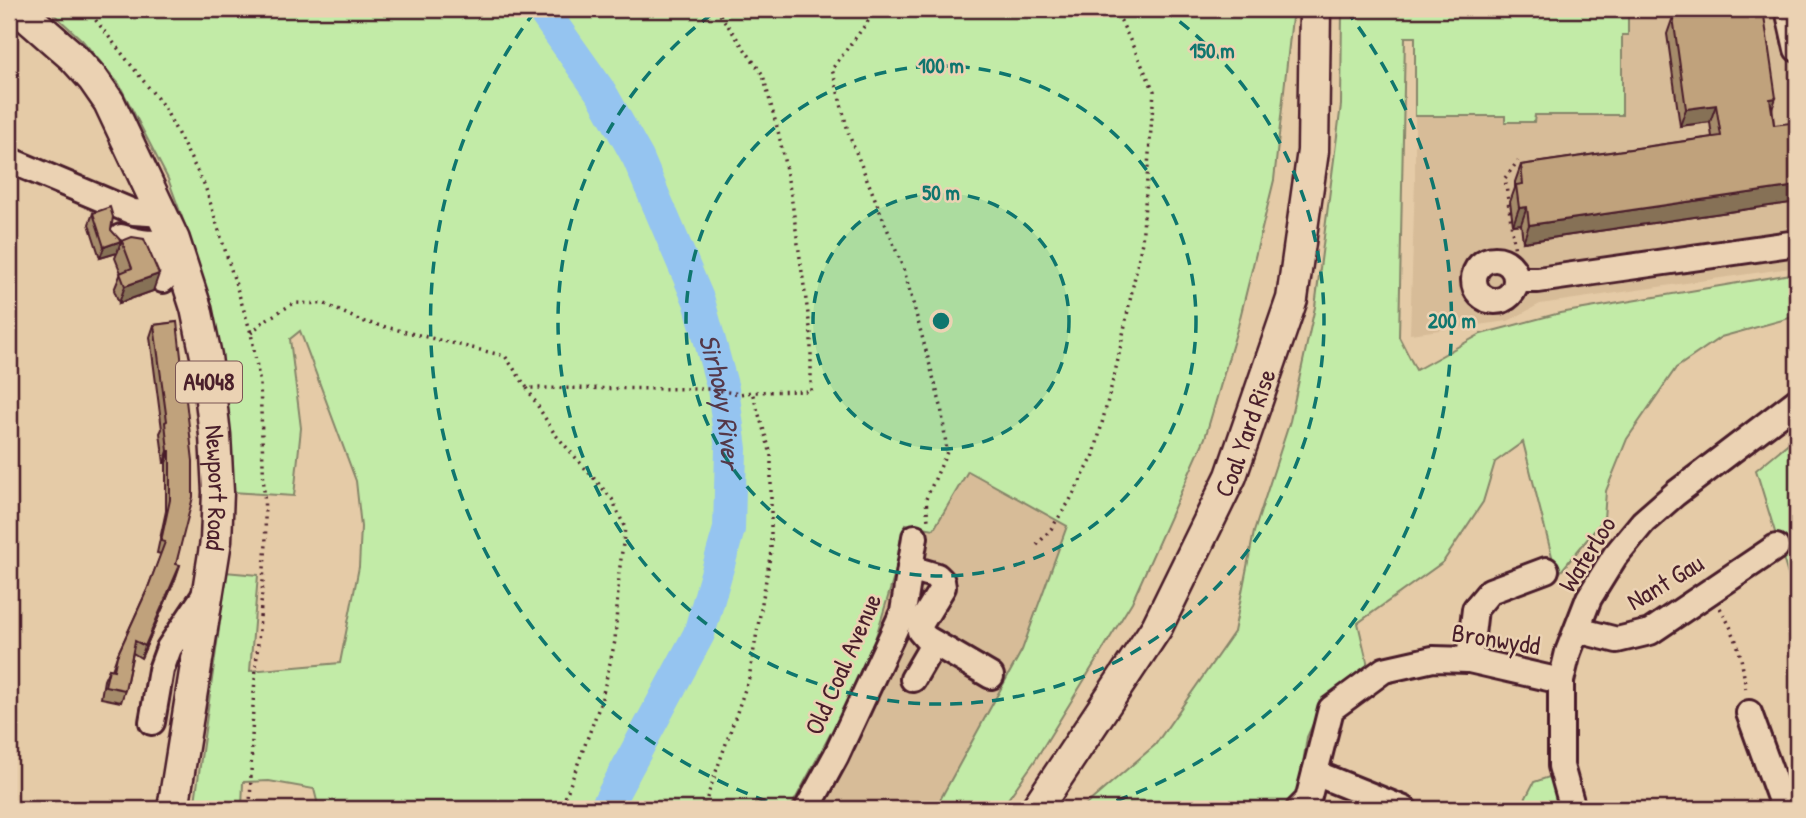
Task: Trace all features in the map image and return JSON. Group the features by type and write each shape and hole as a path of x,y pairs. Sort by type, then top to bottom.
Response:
{"main road":[{"name":"Newport Road","path":"18,9 73,57 109,102 196,307 206,356 215,435 217,516 173,809"},
{"name":"Coal Yard Rise","path":"1036,809 1157,627 1231,476 1292,299 1313,151 1315,9"}],"street":[{"path":"1788,9 1797,49"},
{"path":"9,160 133,212 165,233"},
{"path":"121,237 145,244 165,233"},
{"path":"163,280 152,252 165,233"},
{"path":"1514,273 1538,279 1797,243"},
{"name":"Waterloo","path":"1573,809 1561,766 1561,681 1568,652 1589,598 1615,556 1643,522 1675,494 1797,401"},
{"name":"Old Coal Avenue","path":"807,809 836,756 903,612 915,537"},
{"name":"Nant Gau","path":"1577,630 1617,640 1650,632 1776,547"},
{"path":"910,568 937,576 943,587 921,623 920,631 934,643 991,676"},
{"path":"1469,660 1475,609 1490,592 1546,570"},
{"path":"152,723 161,670 169,648 208,589"},
{"path":"913,679 934,643"},
{"name":"Bronwydd","path":"1299,809 1308,800 1331,709 1384,670 1433,659 1469,660 1561,681"},
{"path":"1749,713 1784,809"},
{"path":"1314,773 1404,809"}],"path":[{"path":"527,387 710,389 740,394 811,391 811,335 791,195 779,135 763,75 716,9"},
{"path":"1037,545 1069,502 1094,455 1117,365 1142,242 1154,91 1121,21 1110,9"},
{"path":"877,10 832,69 849,135 905,270 941,406 947,452 926,499 929,531 915,537"},
{"path":"1514,273 1515,252 1505,178 1518,161"},
{"path":"251,332 294,303 325,304 361,321 505,356 554,433 612,499 625,528 615,641 601,702 561,809"},
{"path":"703,809 749,678 771,551 771,454 752,392"},
{"path":"1710,592 1734,631 1741,652 1749,713"}],"shaded area":[{"path":"1405,9 1797,9 1797,267 1540,304 1508,321 1410,334 1415,181 1415,37 1405,37"},
{"path":"968,470 1067,526 1022,650 935,809 790,809 867,666 901,554 906,523 934,528"}],"green space":[{"path":"48,9 1293,9 1274,180 1238,326 1205,438 1132,602 1034,762 1001,809 935,809 1022,650 1067,526 968,471 934,529 906,524 901,554 867,666 790,809 319,809 314,789 269,781 243,782 242,809 194,809 225,572 258,575 250,671 340,663 359,567 361,527 356,481 300,331 290,339 301,428 294,496 231,492 232,474 211,321 193,247 168,179 119,84 82,40"},
{"path":"1342,9 1628,9 1628,35 1622,35 1622,115 1535,115 1534,122 1505,122 1505,116 1415,116 1415,37 1405,37 1399,337 1416,370 1481,334 1560,313 1797,273 1797,316 1721,337 1676,368 1627,439 1606,491 1604,519 1557,576 1523,442 1495,462 1483,502 1443,562 1358,623 1368,666 1324,700 1307,737 1299,790 1281,809 1081,809 1155,745 1234,632 1254,532 1290,421 1315,307 1341,105"},
{"path":"1797,436 1797,604 1756,470"},
{"path":"1552,776 1561,809 1520,809 1534,782"}],"building":[{"path":"1726,9 1763,9 1776,98 1770,99 1774,125 1790,123 1793,143 1797,143 1797,186 1529,225 1527,207 1519,208 1516,185 1523,184 1521,165 1721,136 1716,105 1686,109 1673,17"},
{"path":"110,207 113,217 111,230 121,241 104,247 93,213"},
{"path":"132,237 144,239 159,274 125,286 120,273 132,268 122,241"},
{"path":"177,322 193,461 193,497 176,564 180,565 145,646 135,641 125,690 105,686 109,669 114,670 117,656 165,542 161,541 170,500 170,451 154,325"}],"waterway":[{"name":"Sirhowy River","path":"542,9 602,94 638,158 699,301 723,389 731,449 729,529 699,634 605,809"}]}
